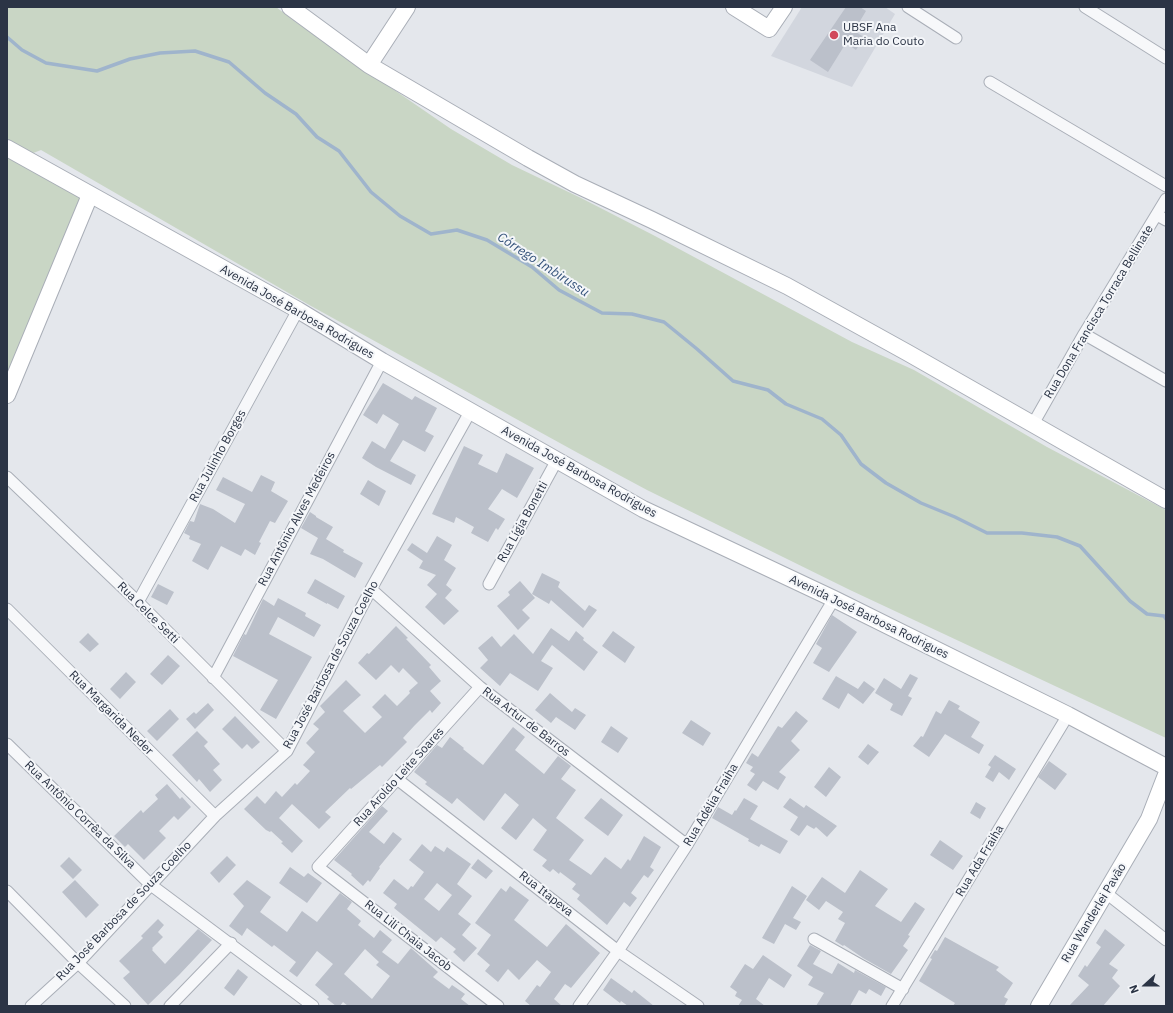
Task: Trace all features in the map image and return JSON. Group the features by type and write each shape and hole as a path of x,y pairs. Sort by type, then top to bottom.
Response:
{"main road":[{"path":"290,7 369,65 528,158 575,184 787,286 1166,500"},
{"path":"369,65 407,7"},
{"path":"734,7 770,29 784,7"},
{"name":"Avenida José Barbosa Rodrigues","path":"7,148 90,196 298,310 470,412 643,509 834,598 1166,767"},
{"path":"7,394 90,196"},
{"name":"Rua Wanderlei Pavão","path":"1038,1006 1149,819 1166,775"},
{"name":"Rua Wanderlei Pavão","path":"1149,819 1166,800"}],"street":[{"path":"908,7 956,38"},
{"path":"1086,7 1166,58"},
{"path":"990,82 1166,186"},
{"name":"Rua Dona Francisca Torraca Bellinate","path":"1033,424 1084,334 1162,218 1166,199"},
{"name":"Rua Julinho Borges","path":"138,602 298,310"},
{"path":"1084,334 1166,381"},
{"name":"Rua Antônio Alves Medeiros","path":"213,678 382,361"},
{"name":"Rua José Barbosa de Souza Coelho","path":"31,1006 78,963 215,816 286,751 371,589 470,412"},
{"name":"Rua Lígia Bonetti","path":"489,584 557,460"},
{"name":"Rua Celce Setti","path":"7,477 138,602 286,751"},
{"name":"Rua Artur de Barros","path":"371,589 480,687 687,845"},
{"name":"Rua Adélia Fraiha","path":"579,1006 618,951 687,845 834,598"},
{"name":"Rua Margarida Neder","path":"7,609 215,816"},
{"name":"Rua Aroldo Leite Soares","path":"318,867 480,687"},
{"name":"Rua Ada Fraiha","path":"892,1006 1068,716"},
{"name":"Rua Antônio Corrêa da Silva","path":"7,744 151,884 313,1006"},
{"name":"Rua Itapeva","path":"397,779 618,951 698,1006"},
{"name":"Rua Lili Chaia Jacob","path":"318,867 498,1006"},
{"path":"7,891 78,963 125,1006"},
{"path":"1106,893 1166,940"},
{"path":"814,939 903,989"},
{"path":"170,1006 231,943"}],"shaded area":[{"name":"UBSF Ana Maria do Couto","path":"802,7 885,7 895,14 852,87 771,56"}],"green space":[{"path":"7,7 276,7 451,129 512,165 655,236 852,342 914,370 1047,447 1166,510 1166,738 850,590 647,490 311,306 41,150 23,157 90,195 7,395"}],"building":[{"path":"846,7 860,7 866,11 854,31 864,37 856,50 846,43 828,72 810,60"},
{"path":"383,383 412,400 415,396 437,408 425,431 434,436 425,452 403,440 390,461 416,475 411,485 362,458 372,441 385,449 399,424 383,414 377,424 363,415"},
{"path":"464,446 483,455 478,464 497,473 506,453 534,468 517,498 502,489 488,509 505,519 498,530 496,528 488,542 471,533 474,527 456,517 454,523 432,514"},
{"path":"261,475 275,482 271,491 288,501 275,523 270,521 259,542 261,543 255,555 245,549 241,556 221,546 208,570 192,561 201,544 189,539 190,536 184,533 190,521 194,522 200,504 213,509 235,523 245,504 216,490 223,477 252,492"},
{"path":"368,480 386,491 379,506 360,494"},
{"path":"310,512 333,527 326,539 344,550 343,552 363,563 355,578 323,559 310,554 318,538 301,528"},
{"path":"437,536 452,545 444,560 456,568 446,585 452,590 445,598 459,611 444,625 425,607 437,594 427,585 436,575 419,568 423,561 407,550 412,543 427,553"},
{"path":"542,573 560,582 558,587 585,611 589,605 597,610 583,628 551,600 549,604 532,594"},
{"path":"315,579 345,596 338,609 307,593"},
{"path":"520,581 535,598 522,610 530,618 518,630 497,606 510,595 508,592"},
{"path":"158,584 174,592 167,605 151,597"},
{"path":"278,598 306,613 305,616 321,625 314,637 278,617 269,634 312,657 276,719 260,710 278,680 233,656 244,634 246,635 263,599 274,606"},
{"path":"832,615 857,632 829,672 813,663 822,648 816,644"},
{"path":"396,626 408,638 406,639 431,665 429,667 441,681 430,691 441,703 432,713 430,710 403,738 407,742 382,767 380,765 351,789 350,788 325,812 331,817 319,829 292,804 279,818 303,841 292,853 271,831 266,830 244,809 257,796 265,804 276,791 282,797 295,783 297,785 310,771 303,765 315,752 306,743 319,729 313,724 325,712 320,706 346,680 361,695 343,711 365,733 382,717 372,707 385,694 397,706 410,693 409,691 418,683 403,668 399,673 391,665 376,680 358,663 367,653 369,654"},
{"path":"551,628 569,641 576,631 584,638 583,640 598,652 584,671 552,645 541,661 553,668 538,691 510,673 500,686 480,668 488,660 478,648 492,636 501,647 514,634 533,654"},
{"path":"613,631 635,647 625,663 602,646"},
{"path":"88,633 99,644 90,652 79,642"},
{"path":"168,655 180,666 162,685 150,674"},
{"path":"126,672 136,682 120,699 110,689"},
{"path":"910,674 918,678 908,696 912,698 902,716 890,710 893,704 875,693 884,678 901,689"},
{"path":"836,676 858,689 864,681 875,689 863,704 848,693 839,709 822,699"},
{"path":"550,693 572,712 575,708 586,715 575,730 556,717 551,723 535,710"},
{"path":"949,700 960,706 958,709 980,722 971,737 984,745 979,754 945,734 929,757 913,746 921,736 923,737 936,711 941,714"},
{"path":"208,703 214,710 195,729 186,719 194,712 196,714"},
{"path":"170,709 179,719 157,741 147,731"},
{"path":"796,711 808,721 791,741 800,750 779,772 786,777 778,790 763,781 756,791 747,785 755,774 750,771 753,767 746,763 752,753 758,757 778,726 782,728"},
{"path":"235,716 260,742 252,749 247,744 242,749 222,729"},
{"path":"691,720 711,733 703,746 682,733"},
{"path":"611,726 628,738 618,753 601,742"},
{"path":"513,727 525,737 515,750 544,774 558,756 571,766 561,779 576,790 556,818 584,840 569,860 591,875 605,857 621,869 628,859 630,861 644,836 661,847 650,867 654,870 648,878 644,875 631,893 637,898 630,907 624,902 607,925 577,899 580,895 572,889 576,884 560,872 559,874 553,869 550,872 542,866 547,860 533,850 547,830 533,818 516,840 501,828 519,805 505,793 484,821 457,798 452,804 425,784 427,782 414,772 437,745 442,748 450,737 483,765"},
{"path":"197,731 208,742 204,746 220,764 213,770 222,780 210,792 199,779 197,782 172,755"},
{"path":"868,744 879,752 868,765 858,757"},
{"path":"995,755 1016,769 1009,780 999,772 993,782 985,777 991,767 988,765"},
{"path":"1049,761 1067,774 1055,790 1038,777"},
{"path":"829,767 841,777 826,797 814,787"},
{"path":"167,784 180,799 182,797 191,807 178,820 174,816 159,831 166,838 144,860 128,844 125,847 114,836 141,810 143,813 158,799 155,795"},
{"path":"601,798 623,815 608,836 584,818"},
{"path":"744,798 758,806 750,819 788,841 780,854 761,844 759,847 748,841 749,839 712,818 718,807 732,815"},
{"path":"790,798 804,808 806,805 837,826 827,837 816,827 814,829 807,825 799,836 790,830 798,817 783,807"},
{"path":"976,802 986,808 980,819 970,813"},
{"path":"382,806 388,811 369,832 384,844 393,832 402,839 379,867 380,868 370,882 368,880 363,886 351,875 352,874 334,860"},
{"path":"940,840 963,856 953,870 930,855"},
{"path":"422,844 431,852 435,846 444,852 447,847 471,864 457,884 472,896 458,914 471,924 462,935 477,948 464,962 453,952 456,949 441,937 436,942 394,908 397,904 383,893 394,879 408,890 411,886 413,887 424,872 409,860","holes":["437,883 452,895 439,911 424,899"]},
{"path":"227,856 236,865 219,883 210,873"},
{"path":"69,857 82,870 73,879 60,866"},
{"path":"478,859 493,871 486,879 471,868"},
{"path":"290,867 304,877 308,873 322,883 307,903 279,883"},
{"path":"860,870 888,889 875,906 901,922 915,902 925,909 908,935 910,936 903,946 908,950 891,974 835,941 845,923 838,919 843,912 826,901 819,910 806,900 822,877 845,893"},
{"path":"75,880 99,905 86,918 62,892"},
{"path":"247,880 271,897 260,912 287,932 302,911 317,922 340,893 352,902 347,909 361,921 358,925 374,938 380,930 392,940 382,952 398,964 411,948 438,972 433,977 449,989 452,985 465,994 461,999 470,1006 348,1006 343,1002 340,1006 336,1006 327,999 329,997 315,985 333,964 317,951 297,977 289,971 296,962 274,945 272,947 247,928 242,936 229,926 244,906 233,894","holes":["365,949 379,962 376,965 390,976 372,999 344,974"]},
{"path":"510,886 529,900 514,920 547,947 566,924 600,953 571,988 565,984 554,999 562,1006 531,1006 525,1001 537,985 540,987 551,972 537,960 519,980 508,969 498,982 485,971 490,965 477,954 491,935 475,923 501,888 506,892"},
{"path":"792,886 807,896 793,918 801,922 796,930 785,924 774,944 762,938"},
{"path":"158,919 164,925 158,932 163,937 152,948 152,950 165,964 198,929 212,940 148,1005 123,978 130,972 119,961 143,938 141,936"},
{"path":"1105,929 1125,945 1109,964 1118,970 1112,978 1120,986 1103,1006 1069,1006 1089,985 1078,976 1085,965 1087,967 1101,947 1096,943"},
{"path":"945,937 999,967 996,970 1013,983 1004,997 1008,999 1004,1006 953,1006 955,1003 919,981 932,959 930,958 935,950 937,951"},
{"path":"810,945 821,951 813,964 832,974 838,963 854,973 855,970 886,987 881,996 869,989 866,994 859,990 850,1006 816,1006 824,993 808,985 813,977 797,966"},
{"path":"763,955 792,975 784,988 769,978 756,999 765,1006 738,1006 742,1000 735,996 737,992 730,987 745,964 753,969"},
{"path":"238,969 248,977 234,996 224,988"},
{"path":"611,978 632,993 634,990 654,1006 628,1006 621,1001 620,1003 603,990"}],"waterway":[{"name":"Córrego Imbirussu","path":"7,37 22,50 46,63 97,71 130,59 160,53 195,51 229,62 265,93 296,114 317,137 339,151 371,192 400,216 431,234 457,230 487,240 532,267 559,290 602,313 632,314 664,322 733,381 768,390 786,404 822,419 841,435 861,464 886,483 921,503 955,517 987,533 1022,533 1057,537 1080,546 1130,601 1147,614 1164,616 1166,619"}],"place":[{"name":"UBSF Ana Maria do Couto","path":"834,35"}]}
